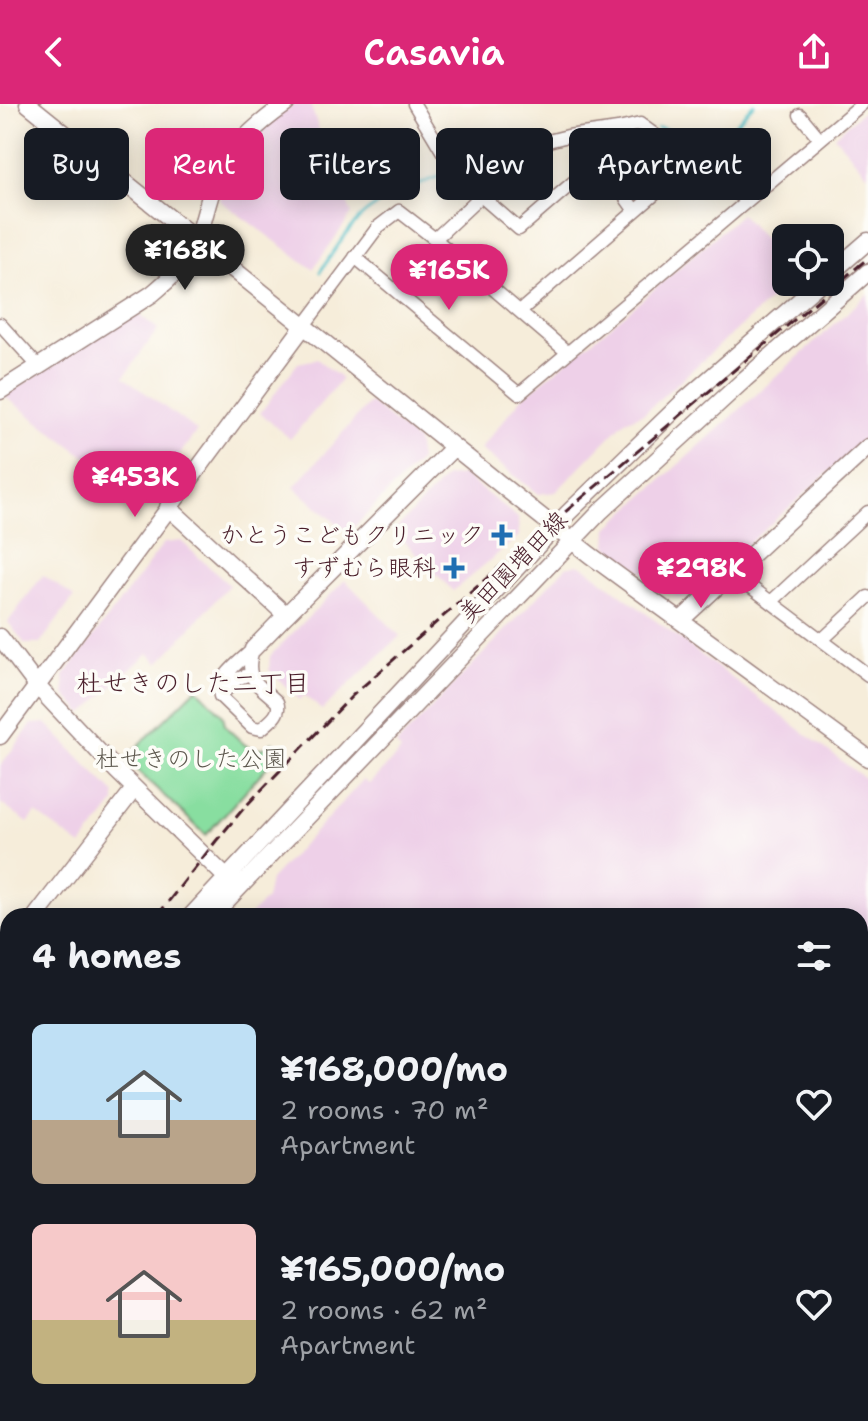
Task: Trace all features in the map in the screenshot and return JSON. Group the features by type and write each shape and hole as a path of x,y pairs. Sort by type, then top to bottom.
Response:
{"street":[{"path":"28,104 453,448 572,540 868,758"},
{"path":"0,391 152,294 169,279 184,263 197,241 216,180 228,160 251,131 286,104"},
{"path":"414,104 454,167 505,158 528,146 569,137"},
{"path":"355,257 519,394 862,104"},
{"path":"800,115 820,139"},
{"path":"622,128 640,124 646,128"},
{"path":"435,239 481,196 519,229 599,160 635,211"},
{"path":"520,311 648,200"},
{"path":"0,736 355,257 378,227 399,211 567,352"},
{"path":"844,262 868,241"},
{"name":"美田園増田線","path":"201,908 232,883 572,540 745,379 868,272"},
{"name":"美田園増田線","path":"217,908 232,883 555,527 685,400 805,296"},
{"path":"0,324 39,367"},
{"path":"681,620 868,447"},
{"path":"253,649 250,674 279,707 261,729 252,727 220,696 221,681 453,448"},
{"path":"168,507 286,615"},
{"path":"771,602 868,512"},
{"path":"731,572 868,675"},
{"path":"822,640 868,597"},
{"path":"0,637 37,686 134,789 232,883"},
{"path":"220,696 237,679 250,674"},
{"path":"42,908 134,789"}],"shaded area":[{"path":"295,104 310,104 318,128 280,128 280,200 346,200 352,214 313,269 219,200 264,200 263,128"},
{"path":"868,107 868,175 834,136"},
{"path":"741,214 772,248 774,296 644,413 625,421 556,492 538,494 480,449 522,398"},
{"path":"868,294 868,437 690,596 678,598 607,546 608,528"},
{"path":"137,313 158,329 124,377 197,431 145,501 4,396"},
{"path":"317,359 342,379 290,439 260,413 298,363"},
{"path":"370,402 417,441 420,460 348,533 294,487"},
{"path":"463,475 518,518 519,536 453,591 394,531 446,477"},
{"path":"181,541 229,585 159,663 148,653 83,714 65,694 64,676 164,543"},
{"path":"578,564 586,568 868,781 868,908 257,908 266,899 270,880 363,780 369,784 401,751 396,745 566,567"},
{"path":"43,575 74,597 40,644 25,644 8,622"},
{"path":"345,580 400,636 322,710 304,695 300,700 269,670 270,656"},
{"path":"46,723 115,794 115,802 81,846 36,813 28,823 0,803 0,766 32,724"}],"green space":[{"name":"杜せきのした公園","path":"197,688 223,715 229,730 245,745 259,749 273,742 282,750 206,835 125,759"}],"waterway":[{"path":"730,128 754,104"},
{"path":"320,272 362,216 406,190 436,178"}],"railway":[{"path":"163,908 244,808 353,695 502,565 868,258"}],"place":[{"name":"かとうこどもクリニック","path":"502,535"},
{"name":"すずむら眼科","path":"454,568"}],"district":[{"name":"杜せきのした二丁目","path":"193,682"}]}
